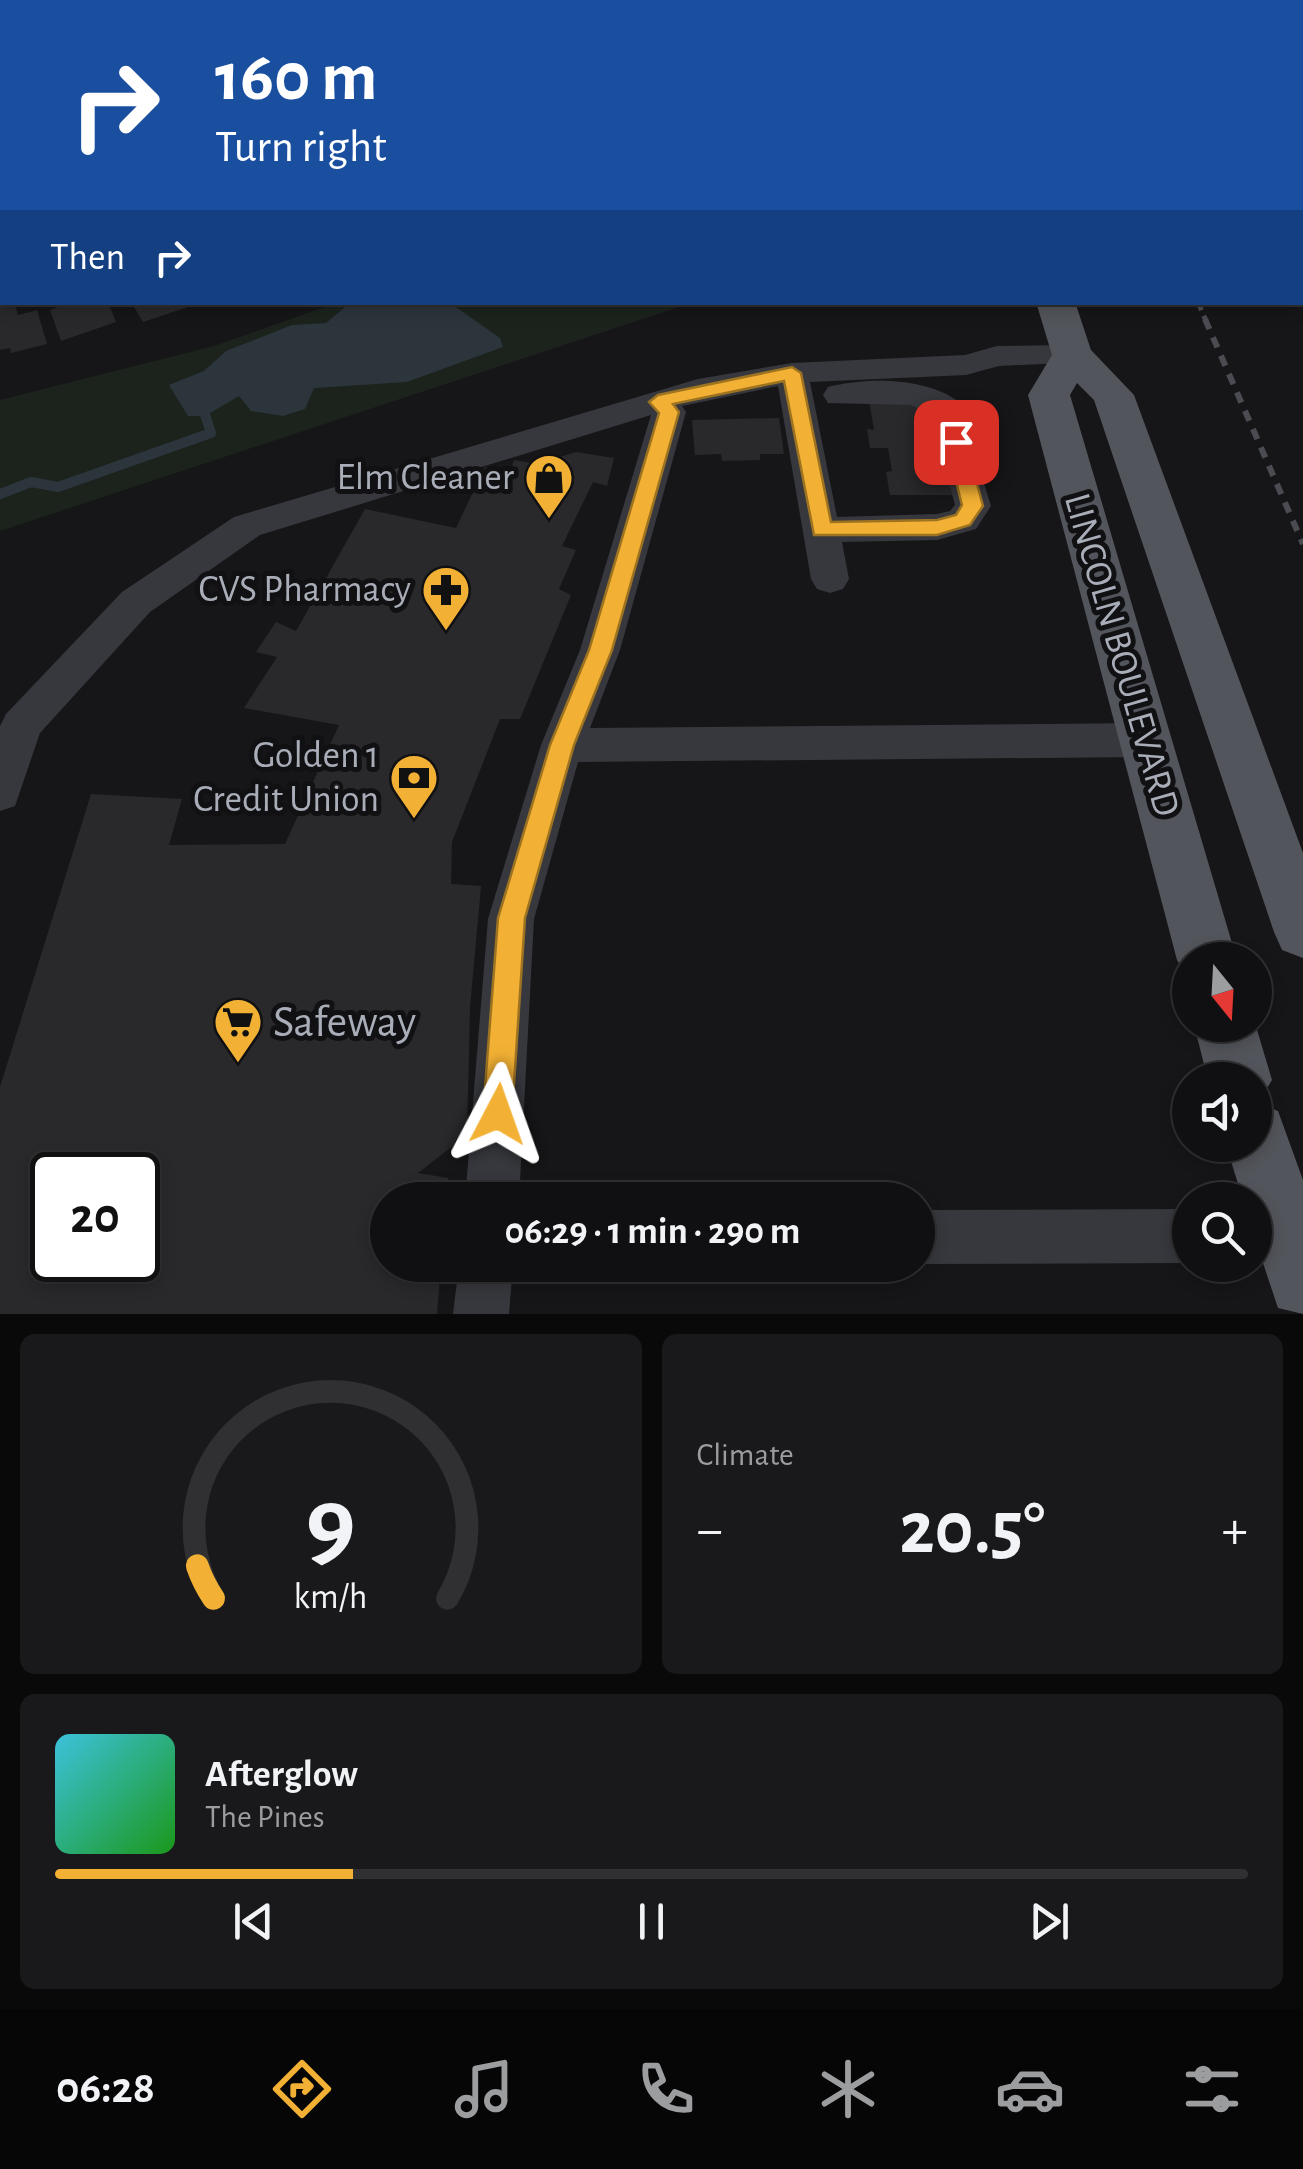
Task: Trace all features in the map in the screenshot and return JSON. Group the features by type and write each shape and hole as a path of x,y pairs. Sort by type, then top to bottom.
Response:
{"main road":[{"name":"LINCOLN BOULEVARD","path":"1056,305 1072,354 1113,396 1303,932"},
{"name":"LINCOLN BOULEVARD","path":"1072,354 1049,395 1201,942"},
{"path":"1262,1162 1282,1252"}],"lane":[{"path":"0,793 21,726 136,602 247,526 658,402 966,365 997,356 1072,354"},
{"path":"795,384 830,579"},
{"path":"795,384 916,395 941,404 947,410 972,506 963,520 937,527 822,530"},
{"path":"493,1182 512,918 562,745 600,650 669,412 658,402"},
{"path":"562,745 1145,740"},
{"path":"935,1237 1172,1236"},
{"path":"481,1314 484,1282"}],"shaded area":[{"path":"330,305 685,305 0,531 0,400 214,346"},
{"path":"348,305 453,305 500,338 503,347 407,382 314,388 305,409 283,416 251,411 239,396 205,416 188,416 169,385 204,371 226,351 292,325 326,323"}],"building":[{"path":"0,305 15,305 18,315 37,310 47,344 11,353 10,348 0,350"},
{"path":"62,305 109,305 116,322 61,341 50,310"},
{"path":"133,305 194,305 143,322"},
{"path":"869,401 917,401 936,408 960,495 890,495 886,472 892,471 888,448 870,448 867,429 874,430"},
{"path":"779,418 784,454 760,454 760,460 722,461 721,454 695,455 692,420"},
{"name":"Safeway","path":"576,452 614,458 607,486 593,482 562,546 576,550 559,589 571,595 520,719 500,719 452,842 451,884 481,886 470,1007 467,1135 418,1173 448,1178 448,1182 370,1182 370,1282 440,1282 437,1314 0,1314 0,1087 91,794 182,799 169,845 285,844 339,725 244,708 277,657 256,652 276,622 296,631 365,509 456,528 485,467 510,473 514,460 537,464"}],"waterway":[{"path":"0,494 31,482 58,487 211,433 201,402"}],"railway":[{"path":"1199,305 1206,321"},
{"path":"1205,319 1303,544"}],"place":[{"name":"Elm Cleaner","path":"549,520"},
{"name":"CVS Pharmacy","path":"446,632"},
{"name":"Golden 1 Credit Union","path":"414,820"},
{"name":"Safeway","path":"238,1064"}],"route":[{"path":"498,1114 512,918 562,745 600,650 669,412 658,402 698,390 792,373 822,530 937,527 963,520 972,506 956,442"}]}
